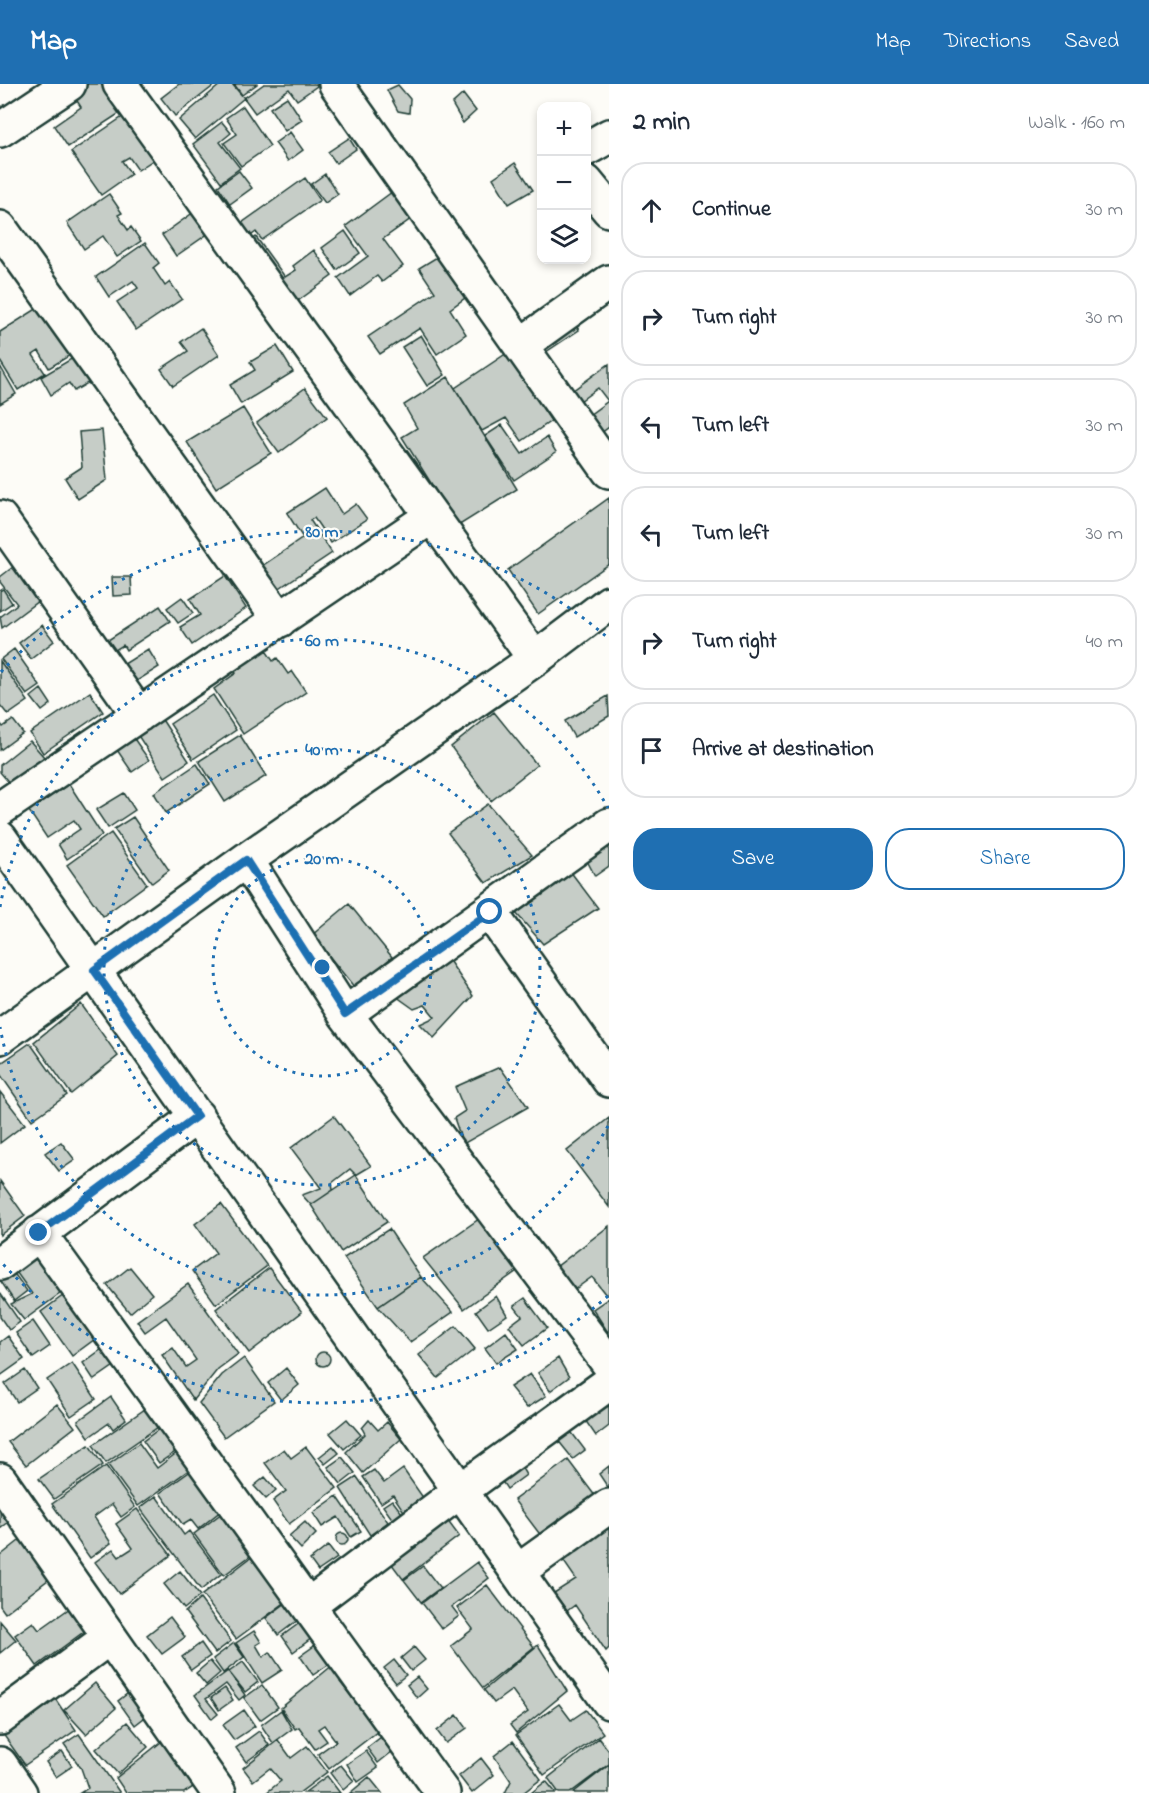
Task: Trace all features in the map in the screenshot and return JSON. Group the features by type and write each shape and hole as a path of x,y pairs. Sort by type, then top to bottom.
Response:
{"street":[{"path":"0,130 69,84"},
{"path":"120,84 535,659"},
{"path":"336,84 609,471"},
{"path":"591,146 609,136"},
{"path":"591,188 609,210"},
{"path":"0,228 280,620"},
{"path":"520,345 609,282"},
{"path":"0,810 432,516"},
{"path":"0,518 139,715"},
{"path":"0,1037 246,860 535,659 609,603"},
{"path":"345,1014 609,825"},
{"path":"0,838 609,1702"},
{"path":"246,860 345,1014 609,1364"},
{"path":"490,912 609,1080"},
{"path":"0,1263 197,1116"},
{"path":"39,1233 443,1793"},
{"path":"309,1605 460,1491 609,1383"},
{"path":"0,1480 219,1793"},
{"path":"517,1572 609,1506"},
{"path":"0,1718 110,1637"},
{"path":"0,1764 20,1793"}],"building":[{"path":"79,84 101,84 120,113 68,147 54,126 81,107 70,90"},
{"path":"179,84 216,84 175,116 161,98"},
{"path":"221,84 232,84 244,98 195,139 179,120"},
{"path":"234,84 257,84 242,95"},
{"path":"264,84 316,84 317,86 297,100 289,89 255,113 244,98"},
{"path":"398,85 410,99 409,113 398,111 387,90"},
{"path":"463,94 476,111 463,123 452,104"},
{"path":"287,97 302,120 285,131 270,108"},
{"path":"243,106 270,146 241,166 224,143 237,134 226,118"},
{"path":"127,114 156,158 138,170 129,157 122,161 131,174 101,195 71,152"},
{"path":"222,122 231,133 220,142 240,168 221,182 193,144"},
{"path":"290,132 303,150 288,161 275,143"},
{"path":"349,138 356,149 336,163 328,152"},
{"path":"515,163 533,190 509,204 493,178"},
{"path":"239,171 252,188 230,204 218,186"},
{"path":"325,174 338,194 325,203 311,184"},
{"path":"305,178 320,200 262,240 256,232 248,238 239,225"},
{"path":"396,189 415,216 383,239 403,266 382,282 377,276 350,296 338,278 368,256 346,226"},
{"path":"109,194 122,213 118,215 128,230 131,227 141,241 117,257 103,236 84,249 67,223"},
{"path":"194,212 209,233 176,256 162,235"},
{"path":"345,231 360,253 337,270 322,248"},
{"path":"256,237 285,277 296,270 293,266 314,250 332,276 291,306 247,244"},
{"path":"145,243 159,263 153,268 165,286 170,282 182,299 136,330 117,302 138,288 133,281 109,297 96,277"},
{"path":"437,257 465,298 450,309 466,334 437,354 420,328 380,354 368,337 435,292 419,268"},
{"path":"49,301 80,349 49,368 39,351 33,355 45,373 18,390 0,361 0,332"},
{"path":"570,316 579,330 543,354 534,341"},
{"path":"201,328 219,355 173,386 161,369 188,351 181,342"},
{"path":"421,335 445,375 427,386 402,347"},
{"path":"277,346 293,372 241,404 230,385 255,370 250,362"},
{"path":"507,353 551,421 522,441 506,418 482,431 455,388"},
{"path":"78,355 93,380 74,391 69,383 51,395 41,377"},
{"path":"609,364 609,427 597,436 585,418 608,401 598,388 580,401 572,391"},
{"path":"0,366 16,394 0,404"},
{"path":"448,377 517,489 458,526 402,437 417,428 404,405"},
{"path":"305,388 327,417 279,453 257,423"},
{"path":"243,408 271,453 216,488 187,442"},
{"path":"502,425 522,454 547,437 556,452 514,480 485,436"},
{"path":"102,430 107,480 78,499 65,478 82,467 79,432"},
{"path":"325,488 342,514 356,504 367,519 331,543 314,518 310,520 332,553 275,591 259,568 303,538 287,513"},
{"path":"609,498 609,564 538,614 508,570"},
{"path":"13,567 38,601 2,628 0,617 17,604 0,582 0,577"},
{"path":"225,576 246,608 192,645 180,627 200,615 190,599"},
{"path":"112,577 131,577 132,595 113,596"},
{"path":"3,589 12,603 0,611 0,591"},
{"path":"182,597 193,613 178,623 167,608"},
{"path":"160,606 170,621 126,650 123,645 112,652 105,642"},
{"path":"42,625 54,641 31,659 19,643"},
{"path":"259,640 273,661 277,658 288,674 292,671 306,692 243,734 214,689 236,673 228,662"},
{"path":"14,649 40,686 27,695 1,659"},
{"path":"148,649 159,667 132,684 121,666"},
{"path":"0,661 28,701 8,715 0,705"},
{"path":"41,689 51,704 42,711 31,697"},
{"path":"90,692 103,712 43,753 30,733"},
{"path":"213,695 236,730 193,759 170,724"},
{"path":"608,696 609,716 574,737 565,721"},
{"path":"494,712 537,765 491,801 451,747"},
{"path":"159,715 189,761 165,777 135,731"},
{"path":"13,720 23,733 0,750 0,723 3,727"},
{"path":"130,733 149,760 132,772 113,744"},
{"path":"240,735 266,776 225,802 199,761"},
{"path":"30,741 44,757 11,785 0,772 0,765"},
{"path":"197,764 210,784 166,813 154,793"},
{"path":"69,784 102,835 67,859 58,844 80,829 74,820 47,838 29,811"},
{"path":"124,793 135,810 108,828 96,810"},
{"path":"488,804 532,855 486,883 448,833"},
{"path":"133,817 169,870 152,883 114,829"},
{"path":"111,833 147,884 103,916 67,865"},
{"path":"609,839 609,866 595,876 584,855"},
{"path":"567,867 598,908 543,944 508,904"},
{"path":"349,904 392,957 355,988 312,935"},
{"path":"448,959 473,996 434,1038 420,1024 435,1017 425,1005 414,1009 393,994"},
{"path":"81,1004 118,1056 71,1094 34,1042"},
{"path":"30,1043 67,1095 32,1120 0,1074 0,1064"},
{"path":"500,1067 528,1107 463,1144 454,1118 465,1111 455,1087"},
{"path":"0,1092 25,1124 0,1143"},
{"path":"334,1116 371,1166 356,1175 350,1169 332,1183 333,1190 311,1205 302,1195 321,1188 291,1148"},
{"path":"609,1118 609,1207 567,1151"},
{"path":"61,1142 75,1160 59,1171 45,1153"},
{"path":"356,1175 387,1222 341,1252 311,1205"},
{"path":"0,1181 25,1216 0,1235"},
{"path":"221,1204 267,1266 216,1304 192,1271 216,1253 195,1224"},
{"path":"479,1219 517,1271 464,1309 423,1258"},
{"path":"609,1226 609,1292 606,1295 592,1277 574,1290 556,1267"},
{"path":"389,1229 421,1277 378,1307 344,1258"},
{"path":"33,1255 61,1293 24,1320 11,1304 32,1294 14,1269"},
{"path":"130,1267 152,1294 130,1313 107,1285"},
{"path":"10,1268 27,1291 14,1301 0,1280 0,1275"},
{"path":"269,1268 302,1312 249,1353 216,1309"},
{"path":"421,1277 453,1312 410,1342 378,1307"},
{"path":"188,1284 238,1354 218,1369 193,1400 162,1355 173,1348 186,1367 196,1360 166,1317 145,1332 137,1321"},
{"path":"0,1293 20,1322 9,1330 0,1317"},
{"path":"64,1295 95,1339 72,1356 41,1312"},
{"path":"496,1296 507,1315 488,1328 476,1311"},
{"path":"525,1298 547,1328 524,1345 509,1326 522,1316 514,1306"},
{"path":"609,1298 609,1334 593,1309"},
{"path":"33,1321 50,1346 33,1358 16,1333"},
{"path":"456,1326 475,1349 438,1378 419,1355"},
{"path":"506,1332 518,1349 496,1363 485,1348"},
{"path":"8,1336 24,1359 0,1376 0,1342"},
{"path":"102,1349 114,1366 94,1380 83,1363"},
{"path":"323,1352 328,1354 330,1359 328,1364 323,1366 318,1364 316,1359 318,1354"},
{"path":"244,1358 274,1401 224,1437 199,1403 222,1375"},
{"path":"558,1358 569,1377 550,1391 538,1373"},
{"path":"72,1363 96,1399 71,1416 47,1380"},
{"path":"286,1368 299,1385 281,1400 268,1383"},
{"path":"25,1370 37,1388 17,1402 5,1384"},
{"path":"530,1374 546,1396 527,1408 510,1387"},
{"path":"111,1397 126,1419 113,1429 109,1423 89,1437 78,1421"},
{"path":"609,1401 609,1426 596,1436 583,1417"},
{"path":"57,1404 75,1427 26,1465 8,1442"},
{"path":"145,1409 158,1427 106,1463 93,1445"},
{"path":"347,1419 361,1435 344,1449 330,1433"},
{"path":"369,1420 378,1430 387,1422 401,1439 363,1473 346,1452 365,1434 362,1428"},
{"path":"159,1429 175,1452 159,1463 143,1441"},
{"path":"572,1433 585,1450 573,1459 557,1439"},
{"path":"139,1443 157,1468 178,1452 190,1469 138,1506 108,1465"},
{"path":"89,1445 103,1465 54,1499 39,1479"},
{"path":"333,1446 339,1453 325,1464 319,1457"},
{"path":"306,1447 337,1488 289,1524 273,1501 286,1491 265,1463 284,1449 291,1458"},
{"path":"515,1456 526,1475 507,1489 495,1471"},
{"path":"342,1457 355,1473 341,1484 328,1467"},
{"path":"568,1460 602,1505 548,1545 514,1500"},
{"path":"106,1466 135,1507 121,1517 112,1504 94,1517 111,1543 90,1558 52,1504"},
{"path":"609,1466 609,1489 599,1474"},
{"path":"403,1469 424,1499 405,1513 393,1495 381,1503 363,1477 374,1470 384,1483"},
{"path":"192,1470 222,1510 198,1529 191,1520 183,1525 160,1493"},
{"path":"265,1477 276,1490 266,1499 254,1486"},
{"path":"357,1477 388,1522 370,1535 340,1488"},
{"path":"156,1496 184,1535 189,1531 221,1574 201,1590 140,1508"},
{"path":"337,1496 361,1531 351,1537 338,1517 322,1527 313,1513"},
{"path":"0,1499 15,1517 0,1529"},
{"path":"392,1500 402,1513 393,1520 383,1506"},
{"path":"137,1509 171,1555 119,1594 95,1562 113,1549 119,1557 133,1548 116,1524"},
{"path":"226,1510 257,1551 224,1575 194,1534"},
{"path":"444,1516 459,1536 403,1579 388,1559"},
{"path":"609,1519 609,1648 606,1651 575,1605 567,1611 554,1593 576,1579 558,1553"},
{"path":"305,1522 316,1534 301,1549 289,1536"},
{"path":"344,1533 348,1539 344,1545 340,1545 336,1537"},
{"path":"24,1537 53,1576 5,1613 0,1606 0,1556"},
{"path":"328,1546 337,1558 318,1571 310,1560"},
{"path":"253,1556 287,1601 236,1639 202,1595"},
{"path":"477,1562 489,1578 452,1607 459,1616 442,1629 422,1603"},
{"path":"423,1566 440,1588 421,1602 404,1580"},
{"path":"180,1571 200,1596 184,1609 164,1584"},
{"path":"487,1585 534,1647 483,1688 451,1646 473,1629 457,1608"},
{"path":"200,1599 231,1641 215,1653 185,1612"},
{"path":"77,1603 93,1625 37,1666 15,1635 33,1622 39,1630"},
{"path":"286,1603 298,1620 278,1635 266,1618"},
{"path":"170,1617 185,1637 162,1654 147,1635"},
{"path":"0,1621 16,1640 0,1653"},
{"path":"301,1622 312,1638 293,1652 282,1636"},
{"path":"254,1631 261,1642 256,1645 263,1657 270,1652 282,1670 262,1683 236,1643"},
{"path":"201,1643 210,1656 191,1670 182,1657"},
{"path":"234,1643 244,1657 223,1673 213,1659"},
{"path":"317,1644 331,1663 313,1675 300,1656"},
{"path":"538,1645 567,1691 516,1733 510,1725 528,1712 512,1690 494,1703 484,1690"},
{"path":"414,1647 425,1660 411,1671 401,1658"},
{"path":"394,1660 406,1675 396,1683 384,1668"},
{"path":"210,1661 220,1673 206,1685 196,1673"},
{"path":"243,1662 258,1682 245,1692 229,1672"},
{"path":"334,1664 344,1679 340,1682 378,1731 329,1769 318,1754 336,1741 324,1725 318,1729 327,1741 315,1749 299,1727 295,1729 281,1708"},
{"path":"228,1671 245,1695 239,1700 226,1684 206,1699 218,1714 212,1719 195,1695"},
{"path":"417,1677 427,1689 417,1698 407,1685"},
{"path":"95,1683 116,1708 86,1734 64,1710"},
{"path":"262,1685 278,1707 260,1720 244,1698"},
{"path":"225,1688 233,1700 219,1710 211,1698"},
{"path":"132,1690 149,1714 135,1725 118,1701"},
{"path":"50,1691 76,1730 25,1765 0,1730"},
{"path":"559,1704 571,1720 586,1710 603,1733 544,1775 516,1735"},
{"path":"244,1710 255,1726 234,1740 223,1725"},
{"path":"281,1710 292,1729 273,1743 261,1725"},
{"path":"457,1715 467,1728 446,1743 437,1731"},
{"path":"127,1722 148,1747 118,1774 96,1749"},
{"path":"259,1731 269,1745 246,1762 236,1748"},
{"path":"79,1734 120,1793 80,1793 88,1788 81,1768 64,1744"},
{"path":"171,1734 204,1780 184,1793 126,1793 116,1778"},
{"path":"381,1737 393,1751 378,1763 367,1748"},
{"path":"599,1738 609,1751 609,1764 570,1793 559,1793 548,1778"},
{"path":"278,1740 291,1758 307,1746 327,1772 299,1793 266,1793 281,1781 270,1768 253,1781 243,1768"},
{"path":"513,1741 541,1779 523,1793 505,1793 511,1781 494,1756"},
{"path":"62,1751 72,1766 56,1777 46,1762"},
{"path":"366,1751 378,1768 358,1782 347,1764"},
{"path":"481,1758 494,1775 472,1793 459,1776"},
{"path":"341,1765 354,1781 343,1790 330,1773"},
{"path":"609,1765 609,1793 573,1793"},
{"path":"327,1776 340,1793 304,1793"},
{"path":"369,1777 382,1793 350,1793"},
{"path":"546,1781 556,1793 531,1793"}],"route":[{"path":"39,1233 197,1116 94,970 246,860 345,1014 490,912"}]}
